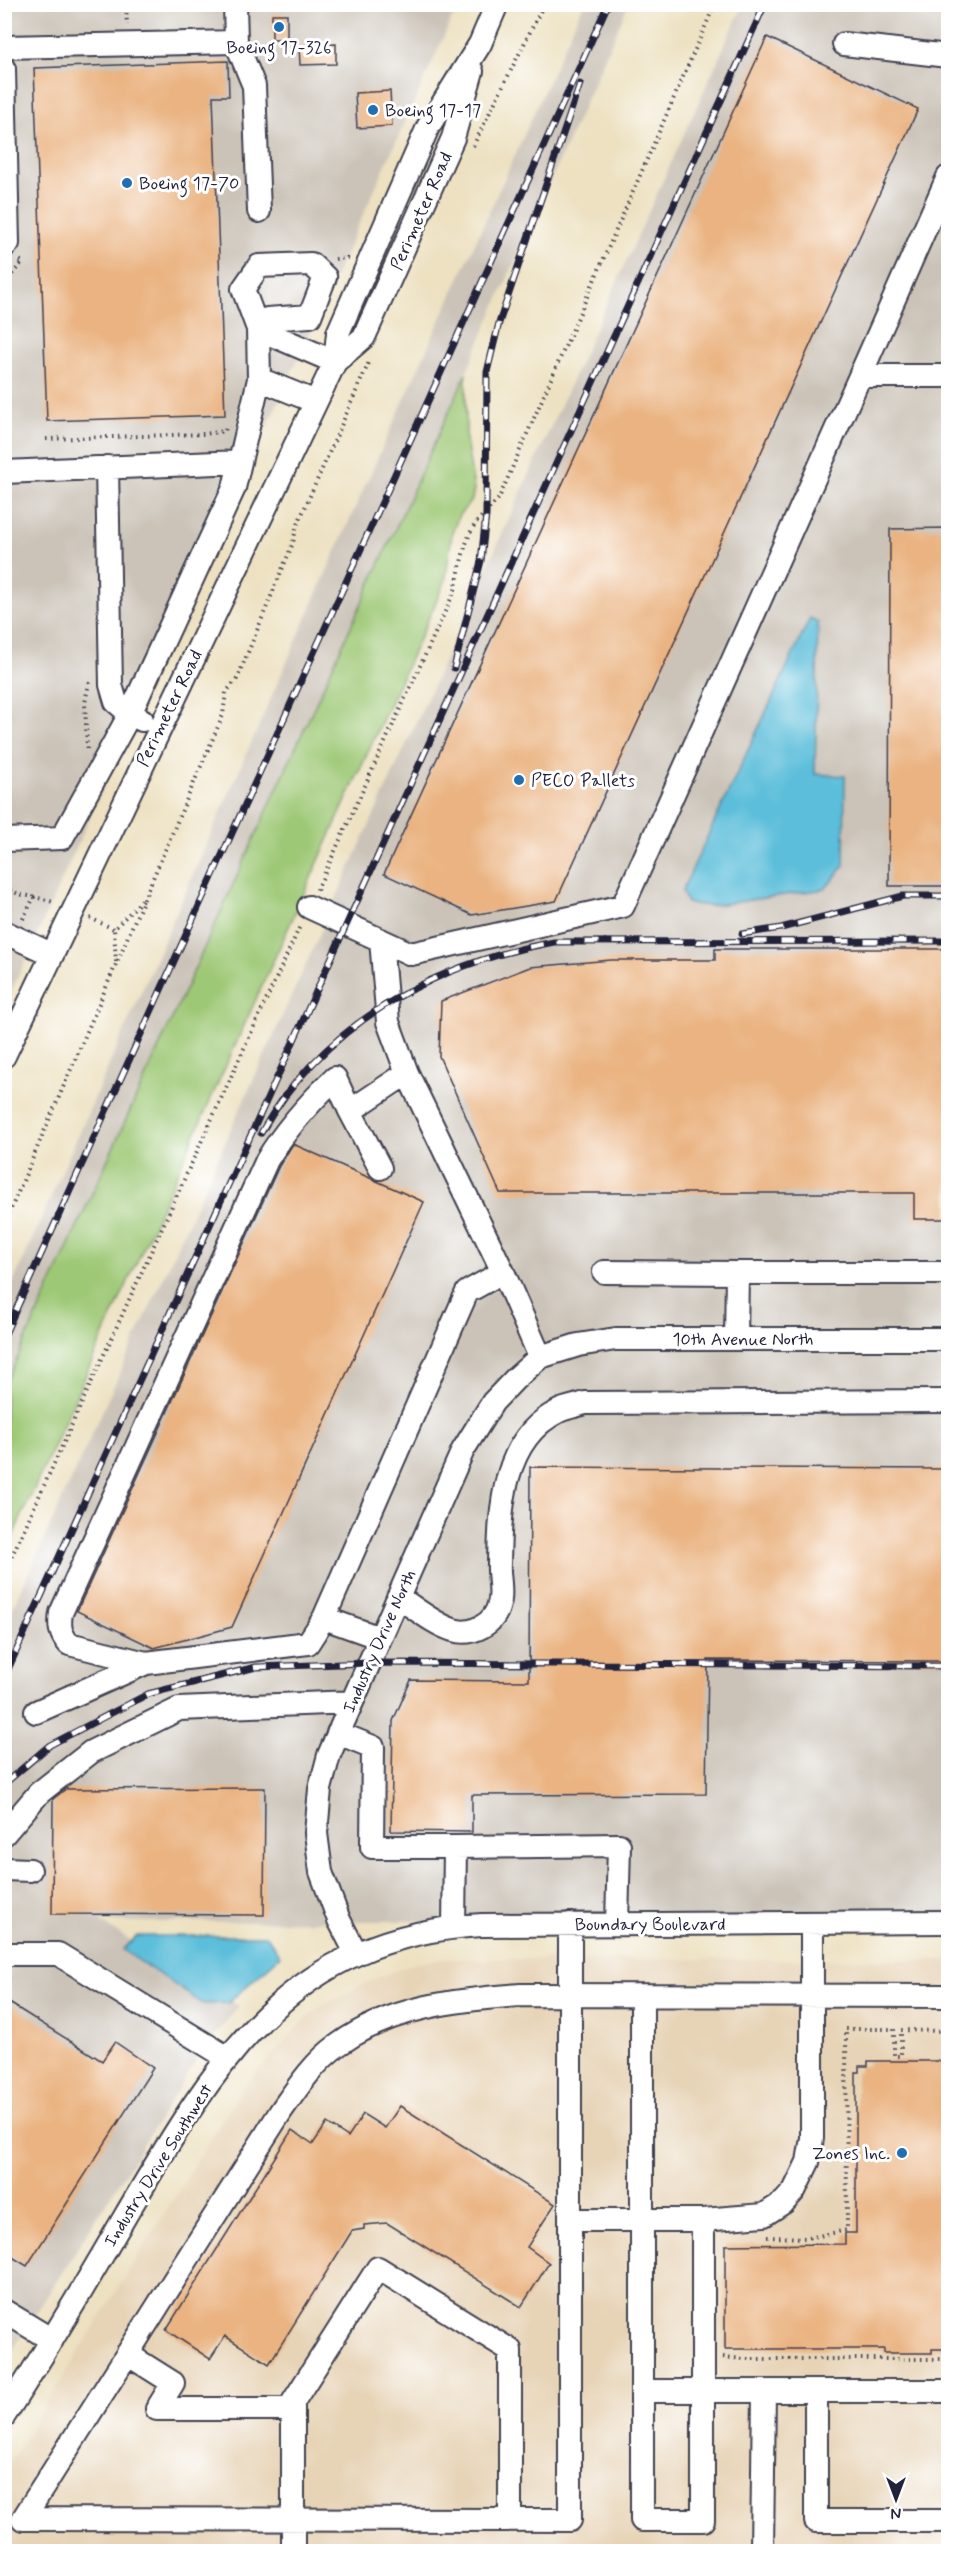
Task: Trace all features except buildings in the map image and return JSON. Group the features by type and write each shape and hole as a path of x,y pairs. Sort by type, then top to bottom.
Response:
{"street":[{"path":"235,4 236,42 254,86 259,211"},
{"name":"Perimeter Road","path":"4,1056 334,362 338,333 428,128 480,44 498,4"},
{"path":"4,47 236,42"},
{"name":"Perimeter Road","path":"334,362 364,337 444,162 480,44"},
{"path":"844,44 948,56"},
{"path":"4,69 8,243 4,246"},
{"path":"309,907 411,954 623,906 948,177"},
{"path":"4,840 62,838 130,714 234,488 259,379 258,329 334,362"},
{"path":"860,376 948,376"},
{"path":"259,379 315,402"},
{"path":"4,472 240,462"},
{"path":"107,467 111,685 116,702 130,714 159,728"},
{"path":"4,932 51,954"},
{"path":"381,940 388,1022 407,1072 503,1272 540,1357"},
{"path":"351,1111 407,1072"},
{"path":"146,1663 69,1644 63,1637 59,1624 61,1613 267,1160 280,1138 306,1106 335,1078 380,1168"},
{"path":"36,1712 146,1663 308,1643 324,1618 467,1292 503,1272"},
{"path":"604,1272 948,1273"},
{"path":"736,1339 738,1273"},
{"name":"10th Avenue North","path":"540,1357 598,1341 948,1339"},
{"name":"Industry Drive North","path":"356,1953 326,1889 318,1854 316,1833 320,1789 338,1733 474,1431 499,1396 540,1357"},
{"path":"398,1597 453,1630 476,1630 495,1616 501,1593 498,1582 499,1524 509,1473 519,1448 536,1426 559,1411 585,1403 948,1401"},
{"path":"324,1618 380,1638"},
{"path":"4,1834 39,1793 91,1752 179,1709 352,1702"},
{"path":"338,1733 373,1747 372,1847 619,1845 618,1924"},
{"path":"454,1927 455,1847"},
{"path":"4,1869 30,1870"},
{"name":"Boundary Boulevard","path":"356,1953 391,1939 454,1927 570,1924 948,1922"},
{"path":"570,2220 703,2220 764,2215 784,2202 804,2175 812,2138 812,1923"},
{"path":"570,1924 570,1995 570,2220 570,2520 23,2518 281,2111 319,2062 337,2045 368,2026 401,2013 464,1999 570,1995 948,1996"},
{"name":"Industry Drive Southwest","path":"4,2416 12,2387 52,2340 155,2165 199,2096 251,2030 278,2004 305,1983 356,1953"},
{"path":"4,1954 58,1954 228,2058"},
{"path":"642,1996 642,2520 703,2520 703,2220"},
{"path":"293,2552 293,2402 378,2268 510,2350 510,2520"},
{"path":"4,2311 52,2340"},
{"path":"127,2354 174,2383 157,2409 293,2409"},
{"path":"642,2391 948,2391"},
{"path":"816,2391 816,2521 948,2521"},
{"path":"762,2552 764,2392"}],"path":[{"path":"444,162 451,165 474,146 544,4"},
{"path":"4,1573 455,590 462,559 474,524 486,515 499,498 715,4"},
{"path":"4,1225 223,715 226,692 237,679 294,543 296,528 371,356"},
{"path":"46,439 205,434 225,431 228,421"},
{"path":"4,890 13,890 20,895 35,895 73,909"},
{"path":"116,964 114,929 146,895"},
{"path":"765,2237 809,2238 847,2230 846,2029 894,2029 894,2056 901,2056 901,2030 948,2031"},
{"path":"721,2349 722,2356 744,2359 948,2359"}],"shaded area":[{"path":"5,5 458,5 5,1005"},
{"path":"583,5 628,5 342,654 5,1386 5,1301 346,528"},
{"path":"743,5 948,5 948,1919 100,1922 239,2006 199,2056 6,2361 5,1625"},
{"path":"441,1959 948,1960 948,2551 5,2551 4,2475 9,2464 243,2087 302,2022 320,2007 376,1978 412,1964"}],"green space":[{"path":"466,374 466,439 474,489 472,500 459,515 452,533 445,582 5,1553 5,1385"}],"water":[{"path":"810,618 818,622 815,774 845,776 844,866 825,889 709,906 687,903 682,891"},
{"path":"137,1936 267,1936 280,1956 228,2003 203,2004 123,1950"}],"railway":[{"path":"4,1336 608,4"},
{"path":"4,1678 765,4"},
{"path":"454,668 481,561 486,515 487,372 499,323 580,84"},
{"path":"742,934 781,928 903,896 948,896"},
{"path":"261,1133 286,1095 316,1061 349,1031 385,1005 425,983 509,952 554,942 948,941"},
{"path":"4,1784 50,1745 148,1694 256,1667 369,1663 948,1666"}],"place":[{"name":"Boeing 17-326","path":"279,27"},
{"name":"Boeing 17-17","path":"373,110"},
{"name":"Boeing 17-70","path":"127,183"},
{"name":"PECO Pallets","path":"519,780"},
{"name":"Zones Inc.","path":"902,2153"}]}
